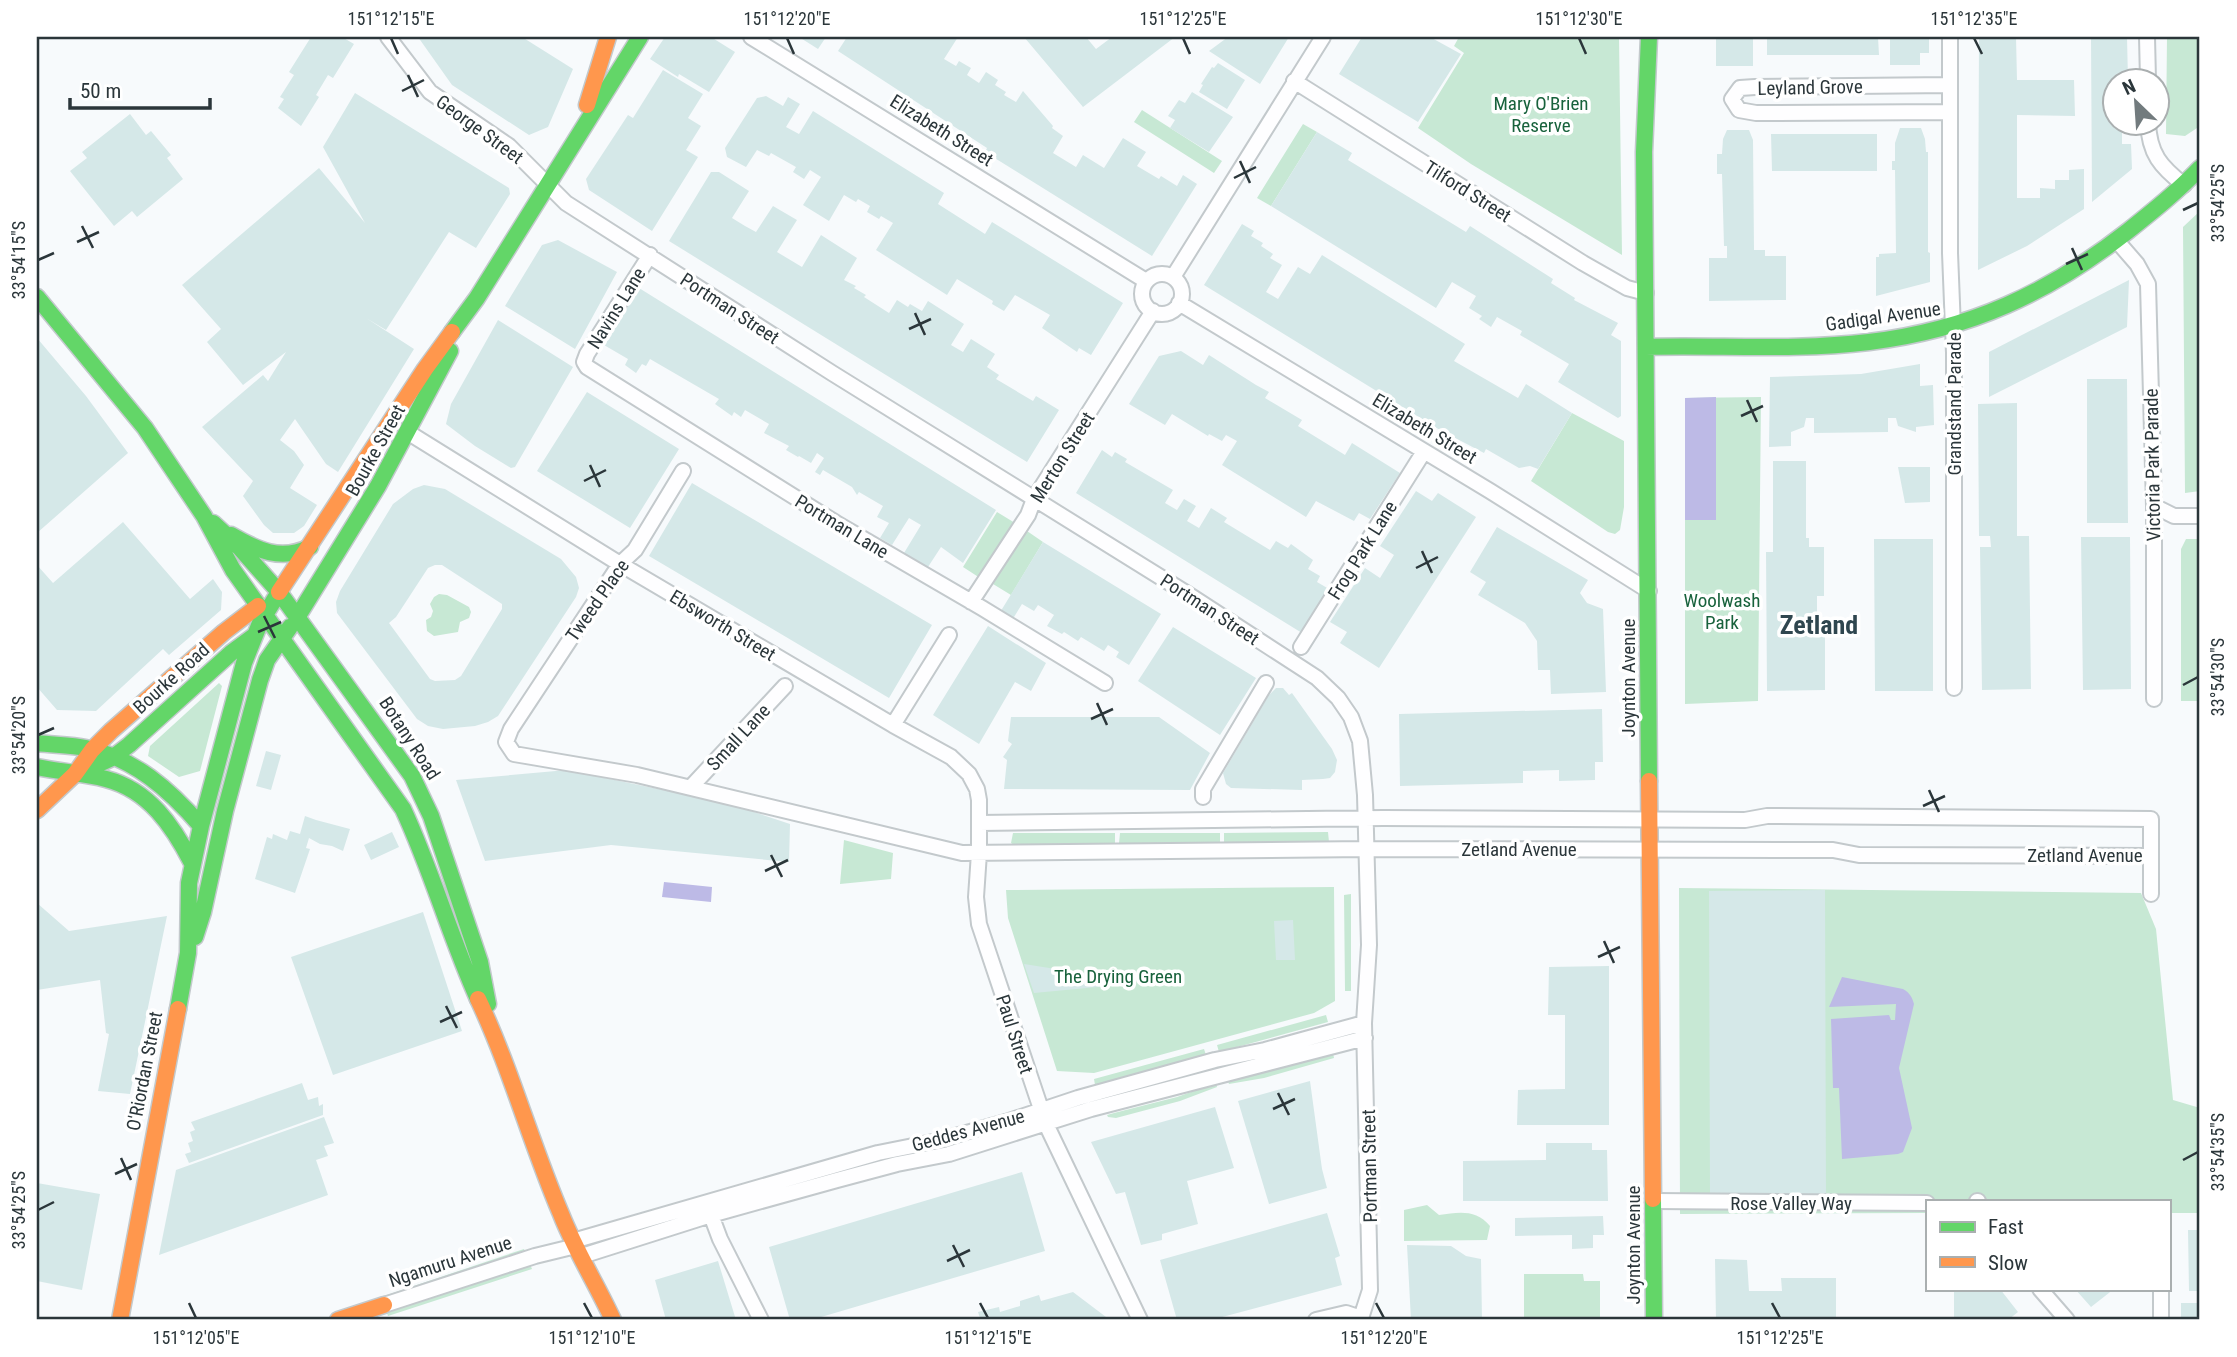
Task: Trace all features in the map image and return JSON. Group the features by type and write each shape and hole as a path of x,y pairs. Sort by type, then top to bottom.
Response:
{"main road":[{"path":"575,140 608,37"},
{"name":"Bourke Street","path":"279,592 413,386 477,298 640,37"},
{"name":"Joynton Avenue","path":"1649,37 1644,152 1654,1320"},
{"name":"Gadigal Avenue","path":"1646,347 1822,346 1913,337 1954,327 2026,300 2081,268 2185,185 2200,168"},
{"name":"Botany Road","path":"37,297 145,428 204,516 225,558 402,809 420,846 464,969 493,1031 538,1159 577,1248 613,1320"},
{"name":"Bourke Street","path":"298,616 347,542 409,433 477,298"},
{"path":"204,516 242,541 268,553 292,556 310,547"},
{"name":"Botany Road","path":"204,516 239,547 298,616 399,755 424,799 480,962 493,1031"},
{"name":"Bourke Road","path":"75,774 112,758 254,636 269,622 279,592"},
{"name":"O'Riordan Street","path":"188,953 201,920 267,660 269,622 298,616"},
{"name":"Bourke Road","path":"37,810 75,774 92,750 224,632 269,622"},
{"name":"O'Riordan Street","path":"120,1320 188,953 188,898 192,863 238,682 254,636"},
{"path":"37,743 92,750 135,767 178,799 201,826"},
{"path":"37,767 115,782 151,803 177,835 192,863"},
{"name":"O'Riordan Street","path":"201,826 211,846 213,865"},
{"name":"Ngamuru Avenue","path":"338,1320 384,1305"}],"street":[{"name":"George Street","path":"388,37 419,80 437,99 509,146 548,186"},
{"name":"Elizabeth Street","path":"751,37 1146,282"},
{"path":"1173,277 1322,37"},
{"name":"Grandstand Parade","path":"1950,37 1950,253 1954,327 1954,688"},
{"path":"2147,37 2148,66"},
{"name":"Tilford Street","path":"1294,81 1583,263 1627,288 1646,293"},
{"name":"Leyland Grove","path":"1950,85 1755,87 1740,88 1732,99 1739,110 1756,113 1950,112"},
{"path":"2149,136 2162,168 2185,185"},
{"name":"Portman Street","path":"548,186 566,203 832,373 1262,642 1317,678 1338,698 1351,717 1360,741 1366,818 1369,945 1364,1031 1370,1290 1362,1319"},
{"name":"Victoria Park Parade","path":"2117,241 2137,264 2148,284 2154,506 2154,699"},
{"name":"Navins Lane","path":"584,362 650,255"},
{"path":"1156,275 1173,277 1181,286 1180,303 1171,312 1153,312 1142,298 1146,282 1156,275"},
{"name":"Elizabeth Street","path":"1180,303 1649,591"},
{"name":"Merton Street","path":"971,602 1153,312"},
{"name":"Portman Lane","path":"584,362 596,373 836,523 1105,683"},
{"name":"Ebsworth Street","path":"409,433 620,564 951,757 969,774 977,789 979,853"},
{"name":"Frog Park Lane","path":"1301,647 1423,453"},
{"name":"Tweed Place","path":"511,729 620,564 635,550 683,471"},
{"path":"2154,506 2174,516 2200,516"},
{"path":"892,725 949,635"},
{"path":"1203,797 1203,789 1266,683"},
{"name":"Small Lane","path":"691,787 785,686"},
{"name":"Zetland Avenue","path":"511,729 506,742 511,751 519,755 691,787 954,852 1828,850 1859,855 2151,856 2151,819 1767,816 1745,820 1366,818 979,823"},
{"name":"Paul Street","path":"979,853 976,897 979,925 1044,1117 1140,1320"},
{"path":"2151,856 2151,894"},
{"name":"Geddes Avenue","path":"577,1248 742,1191 878,1153 1260,1067 1364,1031"},
{"name":"Geddes Avenue","path":"577,1248 711,1215 897,1164 949,1154 1044,1117"},
{"name":"Rose Valley Way","path":"1655,1201 1926,1203"},
{"path":"711,1215 720,1239 761,1320"},
{"name":"Ngamuru Avenue","path":"384,1305 535,1256 577,1248"},
{"path":"2041,1290 2067,1320"},
{"path":"2161,1290 2161,1320"},
{"path":"1316,1320 1346,1313 1362,1319"}],"green space":[{"name":"Mary O'Brien Reserve","path":"1459,37 1619,37 1622,255 1471,164 1418,128 1464,53 1454,46"},
{"path":"2167,37 2200,37 2200,126 2185,136 2170,134 2170,66 2167,66"},
{"path":"1142,110 1222,161 1214,173 1134,122"},
{"path":"1303,124 1317,132 1271,206 1257,198"},
{"path":"2200,211 2200,491 2185,493 2183,227"},
{"name":"Woolwash Park","path":"1761,397 1758,701 1685,704 1685,398"},
{"path":"1572,413 1624,441 1624,507 1620,530 1615,534 1531,481"},
{"path":"997,512 1015,523 980,578 963,567"},
{"path":"1027,531 1043,542 1011,595 993,584"},
{"path":"2186,539 2200,539 2200,701 2181,701 2181,549"},
{"path":"439,594 447,595 469,607 469,618 460,622 458,632 434,636 427,631 426,620 431,617 433,611 430,604"},
{"path":"219,683 222,686 200,771 179,777 148,756 150,746"},
{"path":"1328,832 1329,842 1325,843 1224,843 1224,833"},
{"path":"1013,833 1115,833 1115,843 1014,845 1011,843"},
{"path":"1120,833 1220,833 1220,843 1119,843"},
{"path":"844,840 893,853 891,879 840,884"},
{"name":"The Drying Green","path":"1334,887 1335,1001 1314,1013 1094,1073 1057,1071 1008,918 1006,890"},
{"path":"1679,888 2141,893 2156,929 2173,1100 2200,1108 2200,1213 2170,1213 2170,1200 1926,1200 1926,1213 1680,1214"},
{"path":"1351,894 1351,991 1345,991 1344,895"},
{"path":"1326,1015 1328,1022 1219,1052 1217,1045"},
{"path":"1204,1049 1206,1055 1095,1085 1094,1079"},
{"path":"1333,1053 1334,1058 1264,1078 1229,1084 1227,1079"},
{"path":"1216,1083 1217,1087 1180,1101 1116,1118 1107,1115 1177,1097"},
{"path":"1427,1205 1439,1215 1460,1213 1479,1217 1490,1226 1487,1240 1404,1241 1404,1210"},
{"path":"524,1249 532,1269 388,1316 381,1297"},
{"path":"1524,1274 1583,1274 1584,1281 1600,1281 1600,1320 1524,1320"}],"water":[{"path":"1716,397 1716,520 1685,520 1685,398"},
{"path":"664,882 712,887 711,902 662,897"},
{"path":"1842,977 1903,989 1914,1004 1899,1068 1912,1128 1903,1152 1898,1154 1842,1159 1839,1088 1833,1088 1831,1019 1889,1015 1891,1020 1895,1020 1896,1004 1829,1007"}],"building":[{"path":"311,37 342,37 354,44 333,78 328,75 316,95 319,97 301,126 278,108 284,99 280,97 294,75 289,72"},
{"path":"418,37 522,37 573,69 548,127 529,135 452,85"},
{"path":"665,37 711,37 735,52 709,92 650,59"},
{"path":"799,37 826,37 818,49"},
{"path":"847,37 958,37 944,59 956,66 959,61 971,68 967,75 979,83 986,72 998,80 995,85 1006,92 1004,95 1016,102 1023,91 1052,128 1063,136 1053,153 1076,167 1083,155 1104,168 1123,138 1146,152 1137,166 1177,186 1183,175 1197,184 1152,256 985,152 987,148 838,51"},
{"path":"1024,37 1086,37 1096,49 1112,37 1175,37 1083,107"},
{"path":"1228,37 1289,37 1260,84 1209,51"},
{"path":"1362,37 1430,37 1461,54 1418,122 1339,74"},
{"path":"1716,37 1753,37 1753,66 1716,66"},
{"path":"1767,37 1878,37 1879,55 1767,55"},
{"path":"1890,37 1929,37 1929,53 1920,53 1920,65 1890,65"},
{"path":"1979,37 2016,37 2017,80 2074,80 2075,116 2017,115 2017,198 2040,198 2040,188 2055,189 2055,180 2069,180 2069,170 2084,169 2084,209 2027,246 1978,270"},
{"path":"2091,37 2127,37 2128,66 2100,66 2100,136 2122,136 2122,144 2131,144 2132,169 2092,202"},
{"path":"1218,63 1245,80 1227,109 1199,92 1212,67"},
{"path":"663,70 703,94 688,118 701,126 686,150 698,157 652,231 589,190 586,179 628,115 633,118"},
{"path":"1192,92 1233,117 1209,152 1170,128 1175,120 1168,116 1179,100 1185,103"},
{"path":"355,93 509,188 510,194 476,248 449,232 386,330 366,318 414,349 338,472 326,464 295,419 280,440 294,451 304,465 290,488 317,505 304,526 294,533 273,533 243,496 253,481 202,427 263,375 268,381 286,352 243,385 207,342 221,329 182,285 319,168 365,223 323,147"},
{"path":"766,96 783,106 788,97 800,104 786,127 799,134 813,111 944,193 938,204 985,234 992,222 1123,303 1091,355 1079,348 1077,352 1042,328 1050,315 1015,295 1004,311 957,279 947,295 876,250 893,223 867,212 870,206 858,199 856,202 844,195 829,221 803,205 821,177 810,170 804,179 793,172 796,167 771,153 769,156 757,150 746,167 727,157 725,148 757,98"},
{"path":"130,114 146,135 151,131 171,155 167,158 183,179 137,217 132,211 114,226 70,171 87,158 82,152"},
{"path":"1900,128 1921,128 1928,152 1930,282 1876,296 1876,257 1879,257 1879,254 1896,253 1895,170 1892,170 1892,161 1895,161 1895,143"},
{"path":"1727,130 1749,130 1753,140 1754,250 1765,250 1765,256 1786,256 1786,300 1709,301 1709,258 1727,258 1727,246 1724,246 1722,174 1717,174 1717,154 1722,154"},
{"path":"1317,132 1352,153 1348,160 1466,232 1470,226 1553,279 1551,283 1575,298 1574,300 1618,323 1611,335 1621,341 1621,416 1618,418 1558,382 1569,364 1520,335 1522,331 1497,317 1491,327 1479,319 1482,316 1469,308 1476,296 1452,282 1436,308 1271,206"},
{"path":"1771,134 1877,134 1877,171 1772,171"},
{"path":"711,172 719,172 749,191 732,218 745,226 756,232 773,206 797,220 777,252 802,267 821,235 857,258 844,280 856,286 854,288 866,295 864,297 889,313 897,300 922,311 928,301 964,324 951,345 963,352 971,339 995,354 987,367 999,375 996,379 1033,401 1036,396 1059,410 1027,462 669,241"},
{"path":"1242,224 1254,231 1251,236 1263,243 1261,246 1273,254 1270,258 1282,265 1266,292 1278,299 1298,267 1310,274 1322,255 1465,344 1454,361 1518,398 1526,384 1572,413 1538,469 1530,466 1519,468 1486,449 1484,453 1440,430 1204,285"},
{"path":"558,240 617,272 575,349 505,306 542,245"},
{"path":"2129,280 2127,327 1989,397 1989,352"},
{"path":"639,288 996,510 963,563 941,547 928,567 904,553 921,525 909,518 892,545 880,538 889,523 877,517 883,506 859,492 857,495 852,487 823,470 820,475 815,472 824,458 817,453 811,463 786,450 789,446 764,433 769,424 745,410 741,417 734,412 732,416 715,404 719,399 650,359 646,366 642,364 636,373 625,365 628,359 604,345"},
{"path":"498,320 573,367 515,467 511,468 446,424 451,404"},
{"path":"37,338 86,396 128,453 37,533"},
{"path":"1181,351 1203,365 1209,355 1269,392 1265,398 1302,420 1298,426 1345,455 1352,443 1400,473 1370,519 1359,513 1354,521 1316,501 1306,517 1222,465 1237,441 1226,435 1222,441 1209,434 1208,436 1172,414 1165,425 1129,404 1159,356"},
{"path":"1920,364 1920,386 1933,385 1934,425 1916,427 1916,432 1898,426 1896,418 1888,418 1888,432 1814,433 1814,418 1806,418 1804,427 1791,432 1791,446 1769,447 1770,377 1861,374"},
{"path":"2087,379 2127,379 2128,523 2087,523"},
{"path":"587,392 679,449 630,528 537,471"},
{"path":"2017,403 2017,536 2029,536 2031,689 1982,690 1980,547 1991,547 1990,536 1979,536 1978,404"},
{"path":"1102,450 1112,457 1115,452 1127,459 1125,462 1173,490 1165,503 1177,510 1184,499 1196,506 1187,521 1199,528 1211,508 1227,518 1224,522 1270,550 1276,541 1288,548 1291,544 1313,560 1308,569 1320,576 1317,582 1329,589 1302,633 1076,493"},
{"path":"1773,461 1806,461 1806,538 1809,538 1809,547 1824,547 1824,596 1817,596 1817,632 1825,631 1825,690 1767,691 1766,552 1773,552"},
{"path":"1898,467 1930,467 1930,502 1905,503"},
{"path":"692,483 932,625 889,698 649,556"},
{"path":"424,485 445,489 561,559 576,577 579,588 576,597 498,716 475,726 443,729 428,726 417,719 337,613 336,602 340,591 393,504 413,489","holes":["442,565 502,604 502,609 461,676 455,680 435,681 430,679 389,623 396,617 428,568"]},
{"path":"1416,491 1432,501 1438,493 1476,517 1379,668 1340,643 1347,632 1330,622 1365,568 1380,578 1394,555 1380,546"},
{"path":"123,522 190,599 213,579 222,592 221,610 169,655 163,649 96,711 57,710 37,687 37,565 53,583"},
{"path":"1497,527 1588,580 1580,593 1587,603 1603,609 1606,692 1551,694 1550,670 1538,670 1537,641 1525,623 1478,595 1486,582 1470,572"},
{"path":"2081,537 2130,537 2131,689 2083,690"},
{"path":"1874,539 1933,539 1933,691 1875,691"},
{"path":"1043,542 1161,614 1129,665 1116,657 1119,652 1108,645 1104,651 1081,637 1078,641 1047,626 1054,615 1038,605 1034,611 1022,604 1011,622 999,614"},
{"path":"988,626 1046,663 1031,691 1015,682 979,744 933,715"},
{"path":"1173,627 1256,678 1220,735 1138,681"},
{"path":"1276,688 1283,688 1289,695 1292,693 1332,749 1337,760 1335,772 1330,778 1302,780 1302,790 1231,788 1226,784 1223,773 1269,695"},
{"path":"1602,709 1603,762 1595,762 1595,780 1559,781 1559,770 1523,771 1523,783 1400,786 1399,714"},
{"path":"1011,717 1159,717 1210,753 1190,790 1004,789 1007,760 1003,757 1012,744 1008,741"},
{"path":"266,751 281,755 271,790 256,786"},
{"path":"567,770 730,804 790,824 789,862 611,845 485,861 456,780"},
{"path":"305,816 350,829 343,851 309,838 306,848 310,849 295,893 255,879 267,837 272,839 273,834 287,840 290,831 300,834"},
{"path":"392,832 399,847 371,860 364,845"},
{"path":"1825,890 1826,1201 1710,1202 1709,891"},
{"path":"37,903 69,931 167,916 130,1094 98,1091 109,1034 106,1033 100,980 37,990"},
{"path":"423,912 462,1031 333,1075 291,957"},
{"path":"1293,920 1295,960 1276,960 1274,921"},
{"path":"1024,964 1125,980 1129,984 1034,993"},
{"path":"1609,966 1609,1125 1517,1125 1518,1090 1565,1089 1565,1015 1548,1015 1549,967"},
{"path":"1310,1081 1327,1188 1269,1204 1238,1101"},
{"path":"302,1083 308,1100 318,1097 319,1106 323,1104 323,1115 189,1163 185,1154 191,1152 188,1143 193,1141 190,1132 195,1130 191,1122"},
{"path":"1215,1107 1234,1168 1187,1181 1198,1224 1162,1234 1162,1240 1141,1245 1125,1192 1116,1194 1091,1142"},
{"path":"324,1117 334,1143 324,1146 328,1156 316,1160 328,1195 159,1255 176,1170"},
{"path":"1546,1143 1592,1143 1592,1150 1607,1150 1608,1201 1463,1201 1463,1161 1546,1160"},
{"path":"1022,1172 1045,1251 811,1320 790,1320 769,1247"},
{"path":"37,1183 100,1194 82,1290 37,1281"},
{"path":"1327,1213 1340,1256 1335,1258 1342,1285 1211,1320 1177,1320 1160,1260"},
{"path":"1603,1216 1604,1235 1593,1235 1593,1248 1572,1249 1572,1235 1515,1236 1515,1218"},
{"path":"2188,1230 2200,1230 2200,1291 2189,1291"},
{"path":"1407,1245 1451,1246 1466,1256 1481,1259 1482,1320 1411,1320"},
{"path":"1715,1259 1747,1260 1749,1291 1782,1291 1781,1278 1836,1278 1836,1320 1716,1320"},
{"path":"718,1261 736,1320 666,1320 655,1280"},
{"path":"1954,1290 2001,1290 2018,1312 2008,1320 1954,1320"},
{"path":"2076,1290 2113,1290 2091,1307"},
{"path":"1073,1292 1110,1320 974,1320 980,1318 978,1312 999,1307 1000,1312 1020,1306 1020,1301 1039,1295 1041,1301"},
{"path":"2181,1303 2200,1303 2200,1320 2181,1320"}],"traffic: fast":[{"path":"452,332 477,298 640,37"},
{"path":"1649,37 1644,152 1649,781"},
{"path":"1646,347 1841,345 1906,336 1974,318 2038,290 2068,273 2128,231 2200,168"},
{"path":"37,297 145,428 204,516 233,570 403,809 478,999"},
{"path":"298,616 378,486 450,351"},
{"path":"213,523 239,547 279,592 412,776 431,816 480,962 488,1004"},
{"path":"231,535 260,549 279,554 289,554 310,547"},
{"path":"178,1009 188,953 189,883 201,826 244,663 260,623 279,592"},
{"path":"195,937 260,680 267,660 290,627"},
{"path":"77,774 112,758 129,745 231,653 254,636"},
{"path":"37,743 86,748 120,759 164,788 201,826"},
{"path":"37,767 106,779 135,792 168,823 192,863"},
{"path":"1653,1199 1654,1320"}],"traffic: slow":[{"path":"587,105 608,37"},
{"path":"279,592 452,332"},
{"path":"37,810 75,774 92,750 111,731 224,632 258,606"},
{"path":"1649,781 1653,1199"},
{"path":"478,999 501,1052 567,1227 613,1320"},
{"path":"120,1320 178,1009"},
{"path":"338,1320 384,1305"}],"district":[{"name":"Zetland","path":"1819,625"}]}
